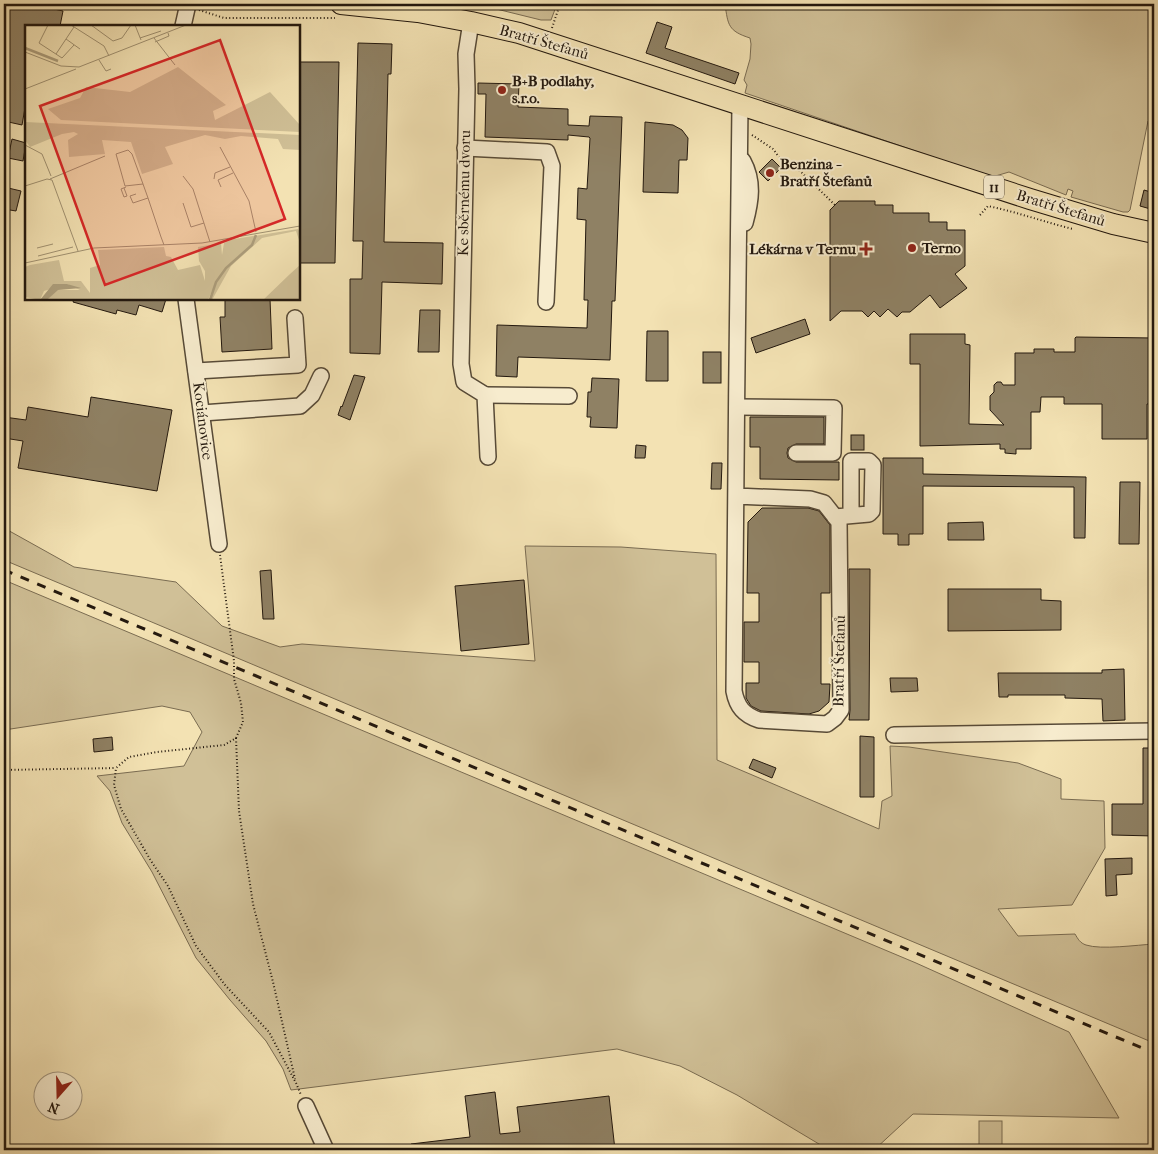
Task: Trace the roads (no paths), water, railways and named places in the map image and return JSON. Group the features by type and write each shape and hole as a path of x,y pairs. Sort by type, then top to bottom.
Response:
{"main road":[{"name":"Bratří Štefanů","path":"339,11 418,12 471,22 548,41 1072,212 1154,233"}],"street":[{"path":"183,25 188,6"},
{"name":"Ke sběrnému dvoru","path":"471,22 466,54 466,148 461,364 464,382 485,395"},
{"name":"Bratří Štefanů","path":"740,105 734,691 736,703 743,712 759,720 827,724 841,710 839,522 835,516"},
{"path":"466,148 547,152 552,166 546,302"},
{"name":"Kociánovice","path":"186,300 219,544"},
{"path":"196,371 298,365 295,318"},
{"path":"202,413 300,406 312,395 322,376"},
{"path":"488,457 485,395 569,396"},
{"path":"737,407 834,408 833,453 796,453"},
{"path":"736,496 810,499 824,503 835,516 851,514"},
{"path":"894,735 1154,731"},
{"path":"306,1106 326,1150"}],"railway":[{"path":"4,570 1154,1053"}],"place":[{"name":"B+B podlahy, s.r.o.","path":"502,90"},
{"name":"Benzina - Bratří Štefanů","path":"770,173"},
{"name":"Terno","path":"912,248"},
{"name":"Lékárna v Ternu","path":"866,249"}]}
